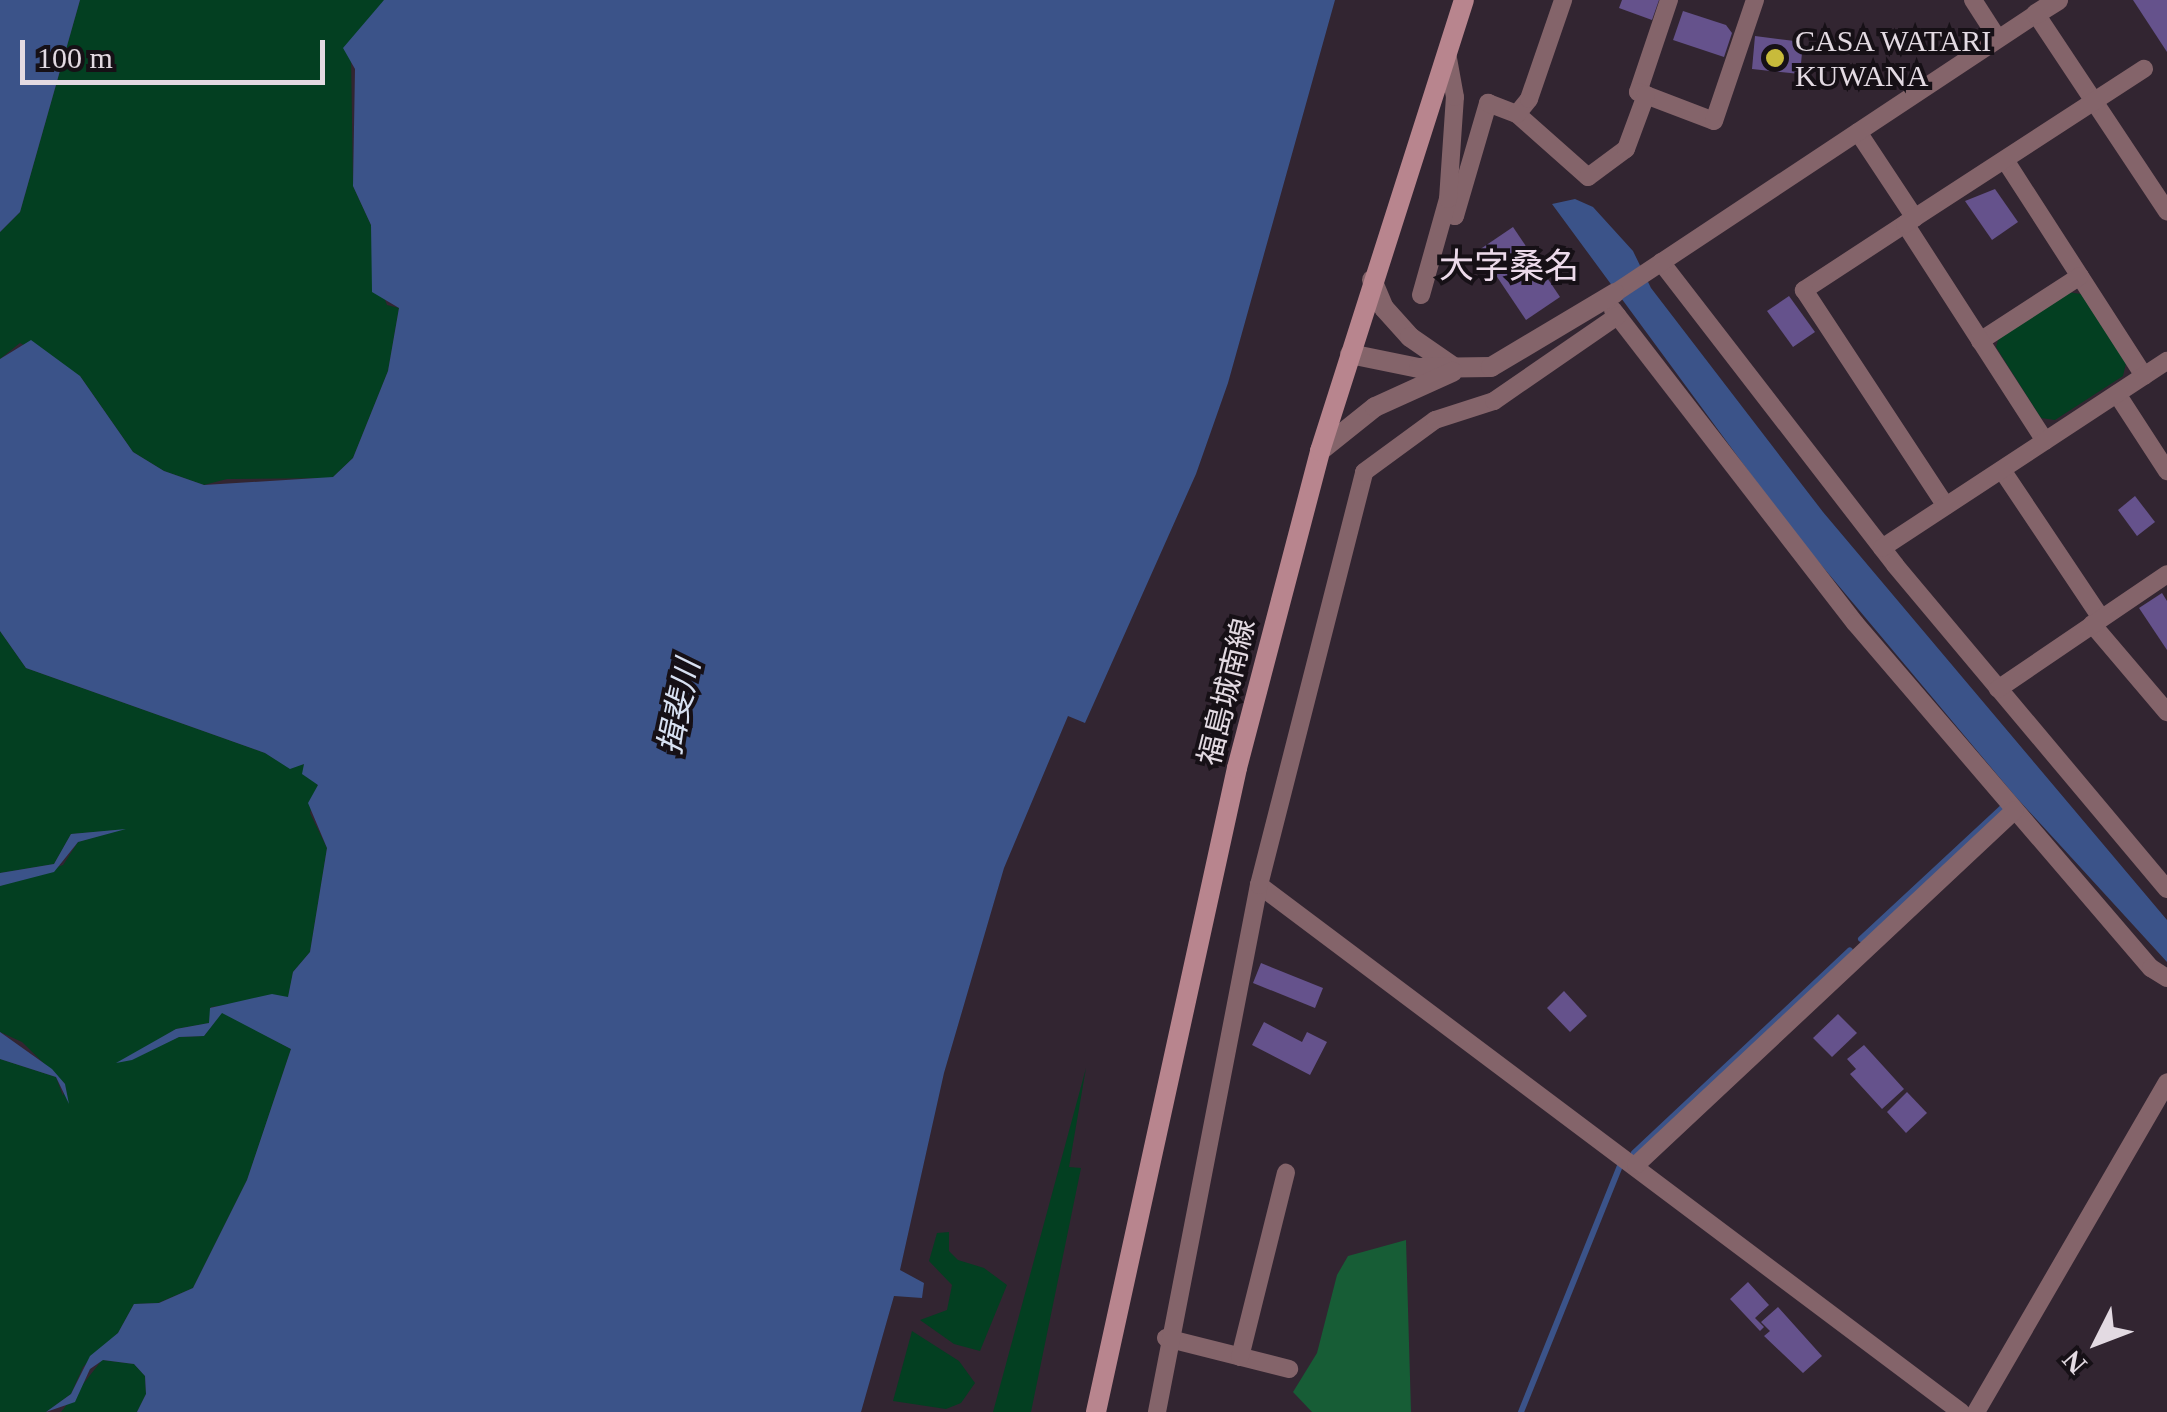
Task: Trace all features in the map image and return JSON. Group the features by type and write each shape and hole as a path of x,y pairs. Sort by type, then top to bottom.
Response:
{"main road":[{"name":"福島城南線","path":"1096,1412 1238,768 1320,451 1464,0"}],"street":[{"path":"1517,114 1529,99 1562,0"},
{"path":"1670,0 1638,92 1714,120 1755,0"},
{"path":"1973,0 1998,39"},
{"path":"1157,1412 1166,1338 1259,885 1364,472 1435,420 1494,401 1661,262 2058,0"},
{"path":"2036,14 2167,211"},
{"path":"1421,296 1445,214 1455,97 1447,52"},
{"path":"1946,506 1804,290 2144,68"},
{"path":"1445,214 1455,216 1488,103 1517,114 1588,177 1626,149 1646,95"},
{"path":"1858,132 1980,340 2045,441"},
{"path":"2005,160 2144,376"},
{"path":"1661,262 1882,548 2167,889"},
{"path":"1980,340 2080,276"},
{"path":"1372,280 1384,308 1410,337 1458,369"},
{"path":"1350,354 1458,369 1491,367 1612,302"},
{"path":"1612,302 1821,580 2151,968 2167,978"},
{"path":"1882,548 2167,361"},
{"path":"1320,451 1375,407 1458,369"},
{"path":"2117,394 2167,471"},
{"path":"2002,470 2096,621 2167,712"},
{"path":"1998,689 2167,574"},
{"path":"1636,1165 2014,810"},
{"path":"1259,885 1962,1412"},
{"path":"1976,1412 2167,1082"},
{"path":"1240,1356 1286,1172"},
{"path":"1166,1338 1289,1369"}],"green space":[{"path":"80,0 384,0 351,55 353,186 371,225 376,277 387,305 399,308 388,371 353,458 332,478 227,479 204,485 164,471 133,452 80,376 20,343 0,359 0,232 20,212"},
{"path":"2067,292 2081,294 2126,363 2123,376 2055,420 2041,418 1996,347 1999,337"},
{"path":"0,631 26,668 265,753 290,768 304,764 318,786 310,813 327,848 310,952 293,972 288,998 211,1007 209,1023 176,1029 125,1060 179,1037 204,1036 222,1012 291,1049 247,1180 193,1288 158,1303 134,1304 118,1333 83,1367 71,1394 46,1412 0,1412 0,1059 56,1077 63,1096 65,1084 22,1042 0,1032 0,886 63,865 78,842 119,830 71,834 54,864 0,873"},
{"path":"1086,1068 1069,1167 1081,1168 1031,1412 993,1412"},
{"path":"949,1232 949,1251 958,1260 984,1268 1007,1285 980,1351 954,1344 920,1320 947,1310 952,1285 929,1261 937,1233"},
{"path":"1406,1240 1411,1412 1312,1412 1293,1392 1317,1353 1337,1275 1348,1256"},
{"path":"912,1331 959,1361 975,1383 961,1403 946,1409 893,1401"},
{"path":"102,1360 134,1364 145,1376 146,1394 137,1412 61,1412"}],"water":[{"path":"0,0 80,0 20,212 0,232"},
{"name":"揖斐川","path":"384,0 1335,0 1228,383 1196,474 1085,723 1068,716 1004,868 944,1073 900,1270 924,1283 922,1298 894,1296 861,1412 137,1412 146,1394 145,1376 134,1364 103,1360 90,1369 75,1402 46,1412 71,1394 90,1356 118,1333 134,1304 159,1303 193,1288 247,1180 291,1049 222,1013 204,1036 179,1037 132,1060 116,1063 176,1029 209,1023 210,1008 272,994 288,997 293,972 310,952 327,848 308,803 318,785 302,774 304,764 290,769 265,753 26,668 0,631 0,359 31,340 80,376 133,452 164,471 204,485 333,477 353,458 388,371 399,308 372,292 371,225 353,186 355,69 343,48"},
{"path":"1575,199 1593,207 1633,251 1651,288 1823,512 2167,920 2167,962 2015,796 1791,529 1552,204"},
{"path":"126,829 78,842 54,872 0,886 0,873 54,864 71,834"},
{"path":"0,1032 52,1069 65,1084 69,1104 56,1077 0,1059"}],"building":[{"path":"1622,0 1659,0 1652,20 1619,8"},
{"path":"2133,0 2167,0 2167,52"},
{"path":"1683,11 1726,25 1732,33 1724,57 1673,40"},
{"path":"1755,36 1803,42 1800,74 1752,69"},
{"path":"1995,189 2018,222 1992,240 1965,201"},
{"path":"1513,227 1560,297 1526,320 1479,250"},
{"path":"1789,296 1815,332 1793,347 1767,311"},
{"path":"2135,496 2155,522 2137,536 2118,510"},
{"path":"2162,593 2167,601 2167,650 2139,608"},
{"path":"1261,963 1323,988 1315,1008 1253,983"},
{"path":"1564,991 1587,1016 1570,1032 1547,1008"},
{"path":"1838,1014 1857,1033 1832,1057 1813,1038"},
{"path":"1264,1022 1302,1042 1307,1032 1327,1042 1310,1075 1252,1045"},
{"path":"1864,1045 1904,1089 1882,1109 1850,1074 1856,1069 1847,1059"},
{"path":"1907,1092 1927,1113 1906,1133 1887,1112"},
{"path":"1748,1282 1769,1305 1755,1318 1764,1327 1760,1331 1730,1299"},
{"path":"1778,1307 1822,1356 1803,1373 1764,1336 1770,1331 1761,1322"}],"waterway":[{"path":"1861,939 2003,807"},
{"path":"1634,1153 1850,950"},
{"path":"1521,1412 1620,1166"}],"place":[{"name":"CASA WATARI KUWANA","path":"1775,58"}],"district":[{"name":"大字桑名","path":"1509,267"}]}
